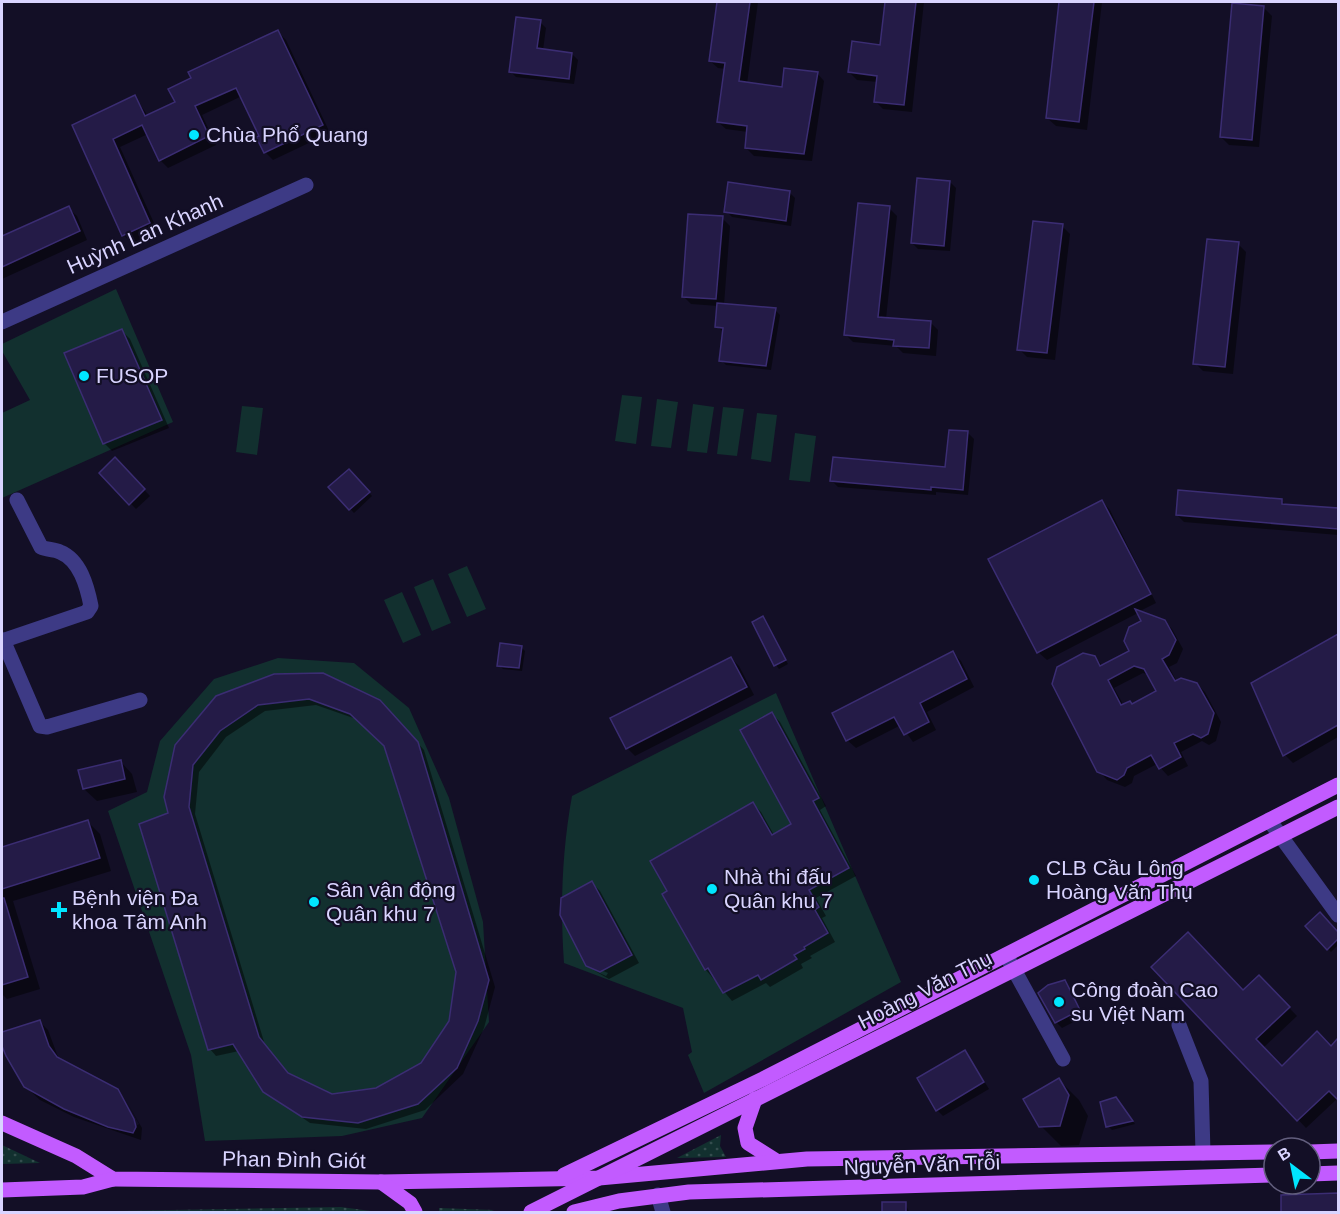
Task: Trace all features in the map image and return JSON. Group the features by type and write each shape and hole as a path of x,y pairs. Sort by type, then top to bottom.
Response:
{"main road":[{"name":"Hoàng Văn Thụ","path":"531,1212 755,1099 1269,820 1338,785"},
{"name":"Hoàng Văn Thụ","path":"558,1178 1010,962 1280,837 1338,807"},
{"path":"755,1099 746,1128 748,1143 775,1160"},
{"path":"2,1122 76,1156 113,1179"},
{"path":"1322,1152 1338,1151"},
{"name":"Nguyễn Văn Trỗi","path":"599,1178 775,1160 1262,1152"},
{"path":"979,1184 980,1157"},
{"path":"1322,1174 1338,1173"},
{"name":"Nguyễn Văn Trỗi","path":"573,1212 658,1195 1262,1175"},
{"name":"Phan Đình Giót","path":"2,1190 83,1187 113,1179 381,1182 599,1178"},
{"path":"381,1182 410,1203 415,1212"}],"street":[{"name":"Huỳnh Lan Khanh","path":"2,322 306,185"},
{"path":"16,500 41,547 58,551 71,558 88,591 91,606 87,612 2,640 40,726 47,727 140,700"},
{"path":"1269,820 1338,915"},
{"path":"1010,962 1063,1059"},
{"path":"1179,1025 1201,1081 1203,1153"},
{"path":"658,1195 663,1212"}],"green space":[{"name":"FUSOP","path":"116,289 173,422 2,498 2,413 30,400 2,351 2,344"},
{"path":"622,395 642,397 636,444 615,441"},
{"path":"657,399 678,402 671,448 651,446"},
{"path":"693,404 714,407 707,453 687,451"},
{"path":"242,406 263,408 257,455 236,452"},
{"path":"723,407 744,409 737,456 717,454"},
{"path":"757,413 777,415 771,462 751,459"},
{"path":"795,433 816,436 810,482 789,480"},
{"path":"467,566 486,609 467,617 448,574"},
{"path":"433,579 451,623 432,631 414,587"},
{"path":"402,592 421,635 403,643 384,600"},
{"name":"Sân vận động Quân khu 7","path":"278,658 354,663 409,708 449,798 483,922 489,1022 422,1118 342,1136 205,1141 191,1055 108,811 147,792 160,741 214,679"},
{"name":"Nhà thi đấu Quân khu 7","path":"776,693 901,982 704,1093 688,1055 692,1052 683,1008 564,963 563,879 572,796"},
{"path":"721,1135 720,1146 726,1157 677,1158"},
{"path":"2,1145 40,1163 2,1164"},
{"path":"341,1207 378,1212 59,1212"},
{"path":"439,1208 494,1210 489,1212 439,1212"}],"building":[{"path":"717,2 750,2 739,81 782,87 784,68 818,72 804,154 745,148 747,126 717,122 725,63 709,61"},
{"path":"885,2 916,2 904,105 874,102 877,76 848,72 852,41 880,45"},
{"path":"1059,2 1094,2 1079,122 1046,118"},
{"path":"1232,3 1264,6 1252,140 1220,137"},
{"path":"516,17 541,20 537,48 572,53 569,79 509,72"},
{"path":"278,30 323,125 264,153 256,137 259,136 236,88 195,106 209,136 159,161 142,125 113,139 150,223 122,236 72,125 135,95 145,116 175,102 168,89 191,78 188,72"},
{"path":"917,178 950,181 944,246 911,243"},
{"path":"728,182 790,191 786,221 724,212"},
{"path":"858,203 890,206 878,317 931,321 929,348 893,346 894,340 844,335"},
{"path":"69,206 80,231 2,267 2,236"},
{"path":"688,214 723,216 716,299 682,297"},
{"path":"1033,221 1063,224 1047,353 1017,350"},
{"path":"1207,239 1239,242 1225,367 1193,364"},
{"path":"717,303 776,308 766,366 719,361 723,328 715,327"},
{"path":"122,329 162,420 103,444 64,353"},
{"path":"949,430 968,431 963,490 931,487 931,490 830,481 833,457 945,467"},
{"path":"115,457 145,489 129,505 99,473"},
{"path":"349,469 370,492 349,510 328,487"},
{"path":"1178,490 1282,499 1282,504 1338,508 1338,529 1176,515"},
{"path":"1102,500 1151,594 1037,653 988,559"},
{"path":"1135,609 1165,620 1176,640 1169,655 1162,659 1175,681 1181,678 1197,683 1214,713 1208,734 1201,738 1193,734 1174,743 1181,757 1159,769 1151,755 1127,768 1124,775 1117,780 1097,772 1052,684 1057,667 1083,653 1095,656 1100,666 1129,651 1124,641 1129,627 1141,621","holes":["1134,666 1144,669 1156,691 1132,704 1130,701 1121,705 1108,680"]},
{"path":"763,616 786,660 774,666 752,622"},
{"path":"1338,634 1338,725 1283,756 1251,683"},
{"path":"500,643 522,646 519,668 497,666"},
{"path":"953,651 967,679 920,703 929,722 904,735 894,717 846,741 832,713"},
{"path":"731,657 747,687 626,749 610,718"},
{"path":"323,673 380,700 418,742 489,980 478,1021 457,1068 418,1104 358,1123 302,1117 263,1092 233,1044 208,1050 139,824 168,813 164,797 175,745 216,696 274,674","holes":["309,699 350,714 384,746 456,972 449,1021 421,1063 376,1088 332,1094 288,1073 259,1037 189,807 193,765 220,731 258,705"]},
{"path":"772,712 819,798 813,801 849,868 809,890 819,907 815,910 828,933 794,955 797,959 761,980 758,975 723,993 708,968 705,970 662,894 667,891 650,861 753,802 772,835 791,824 740,730"},
{"path":"121,760 125,779 83,789 78,770"},
{"path":"88,820 100,858 2,889 2,847"},
{"path":"592,881 632,955 600,972 586,966 560,915 561,898"},
{"path":"2,898 4,898 28,977 2,985"},
{"path":"1320,912 1338,932 1338,939 1327,950 1305,926"},
{"path":"1188,932 1243,990 1259,975 1290,1007 1256,1039 1282,1066 1317,1031 1331,1046 1338,1038 1338,1100 1329,1091 1297,1121 1151,967"},
{"name":"Công đoàn Cao su Việt Nam","path":"1065,980 1080,1010 1055,1023 1038,993 1048,985"},
{"path":"40,1020 49,1046 57,1057 118,1089 134,1119 136,1127 133,1133 108,1127 64,1109 24,1087 2,1046 2,1032"},
{"path":"965,1050 984,1082 936,1111 917,1078"},
{"path":"1059,1078 1069,1095 1060,1126 1039,1127 1023,1099"},
{"path":"1116,1097 1133,1121 1106,1127 1100,1102"},
{"path":"1338,1193 1338,1212 1281,1212 1281,1196 1322,1196 1322,1194"},
{"path":"882,1202 906,1202 906,1212 882,1212"}],"place":[{"name":"Chùa Phổ Quang","path":"194,135"},
{"name":"FUSOP","path":"84,376"},
{"name":"CLB Cầu Lông Hoàng Văn Thụ","path":"1034,880"},
{"name":"Nhà thi đấu Quân khu 7","path":"712,889"},
{"name":"Sân vận động Quân khu 7","path":"314,902"},
{"name":"Bệnh viện Đa khoa Tâm Anh","path":"59,910"},
{"name":"Công đoàn Cao su Việt Nam","path":"1059,1002"}]}
